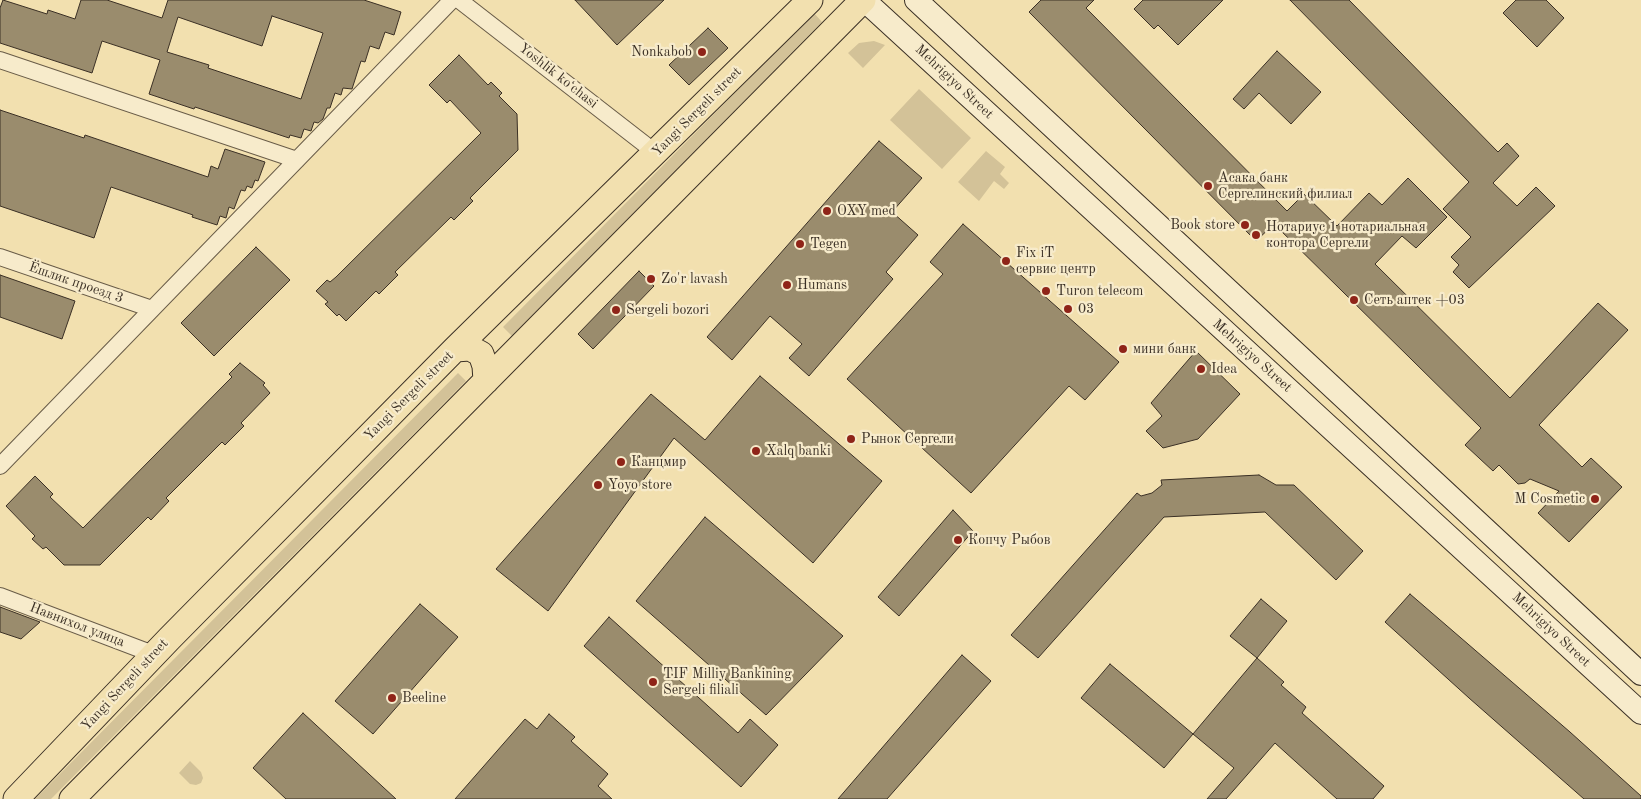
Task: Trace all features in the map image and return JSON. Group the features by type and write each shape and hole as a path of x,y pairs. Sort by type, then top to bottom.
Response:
{"main road":[{"name":"Yangi Sergeli street","path":"16,799 153,654 455,349 810,0"},
{"path":"72,799 863,0"},
{"name":"Mehrigiyo Street","path":"863,0 1641,713"},
{"path":"916,0 1641,674"},
{"path":"455,349 470,348 481,354 485,366 486,381"}],"street":[{"path":"0,465 452,0"},
{"name":"Yoshlik koʻchasi","path":"459,0 656,153"},
{"path":"0,60 296,160"},
{"name":"Ёшлик проезд 3","path":"0,257 152,309"},
{"name":"Навнихол улица","path":"0,596 153,654"}],"shaded area":[{"path":"814,13 822,22 512,336 503,327"},
{"path":"874,41 885,45 863,68 848,53 859,43"},
{"path":"919,89 971,138 942,169 890,120"},
{"path":"986,151 1005,167 1000,174 1009,183 1004,189 994,181 979,201 958,182"},
{"path":"458,373 466,381 51,799 35,799"},
{"path":"190,761 201,772 203,778 201,783 196,785 190,784 179,773"}],"building":[{"path":"3,0 47,14 48,10 75,19 81,0 107,0 162,18 168,0 364,0 401,12 394,35 385,32 379,49 370,46 365,62 361,61 352,89 343,88 341,95 335,93 330,108 327,108 323,119 318,123 314,122 311,131 304,129 301,138 290,135 289,138 149,94 160,60 102,41 92,73 0,43 0,8","holes":["272,16 323,33 301,99 208,68 209,65 167,52 178,17 262,46"]},
{"path":"575,0 664,0 617,45"},
{"path":"1041,0 1094,0 1086,8 1287,211 1304,194 1337,226 1369,193 1382,205 1408,178 1447,217 1416,248 1402,236 1375,264 1510,398 1598,303 1628,330 1539,425 1582,467 1591,458 1622,487 1569,542 1538,513 1559,491 1530,479 1525,483 1518,484 1499,465 1493,471 1465,445 1481,428 1274,224 1256,241 1029,12"},
{"path":"1143,0 1223,0 1178,45 1158,25 1154,29 1134,9"},
{"path":"1290,0 1349,0 1498,152 1507,143 1519,156 1493,183 1517,206 1536,187 1555,206 1469,288 1453,272 1459,265 1451,257 1471,237 1443,209 1469,182"},
{"path":"1516,0 1546,0 1564,18 1537,47 1503,13"},
{"path":"708,28 728,48 689,85 669,65"},
{"path":"1277,51 1321,92 1291,124 1259,93 1244,109 1233,99"},
{"path":"459,55 488,85 491,82 502,93 499,96 517,114 518,150 470,198 473,201 454,220 451,217 395,272 398,275 379,294 376,291 346,321 339,314 337,316 325,304 328,302 316,291 327,280 330,282 336,277 481,133 450,100 447,103 429,85"},
{"path":"0,110 84,138 85,135 208,177 211,166 218,169 225,149 265,162 258,181 255,180 252,188 247,186 245,191 241,190 234,209 229,207 226,218 220,216 217,225 111,187 94,238 0,206"},
{"path":"879,141 922,178 892,212 918,235 886,272 893,279 809,376 789,358 802,344 770,316 732,360 707,337"},
{"path":"963,224 1119,362 1085,400 1069,386 971,493 847,379 943,274 930,262"},
{"path":"256,247 290,280 214,356 181,323"},
{"name":"Sergeli bozori","path":"639,271 654,286 593,349 578,334"},
{"path":"0,275 75,301 62,339 0,317"},
{"path":"1196,351 1240,394 1198,439 1163,448 1146,431 1162,416 1151,403"},
{"path":"240,363 265,383 263,385 270,393 241,423 244,426 225,445 222,442 166,498 169,501 151,520 148,517 100,565 64,565 46,547 43,549 32,539 35,536 6,506 35,476 53,494 50,497 83,528 232,377 229,374"},
{"path":"760,376 882,481 813,563 674,438 548,611 496,569 651,394 705,440"},
{"path":"1259,475 1276,485 1294,485 1363,551 1336,580 1265,512 1164,517 1038,658 1011,635 1137,493 1141,496 1152,493 1162,485 1161,480"},
{"path":"953,510 973,531 899,616 878,597"},
{"path":"705,517 843,636 766,715 636,601"},
{"path":"1410,594 1570,732 1641,796 1641,799 1584,799 1469,698 1385,622"},
{"path":"1261,599 1287,621 1257,658 1230,636"},
{"path":"420,604 458,637 373,734 335,701"},
{"path":"0,607 40,622 21,639 0,632"},
{"name":"TIF Milliy Bankining Sergeli filiali","path":"609,617 738,733 750,719 778,745 741,787 584,646"},
{"path":"962,655 991,681 887,799 838,799"},
{"path":"1257,658 1284,682 1281,685 1306,707 1302,713 1384,786 1373,799 1337,799 1275,743 1226,799 1207,799 1234,768 1193,734"},
{"path":"1110,664 1193,734 1164,768 1081,698"},
{"path":"303,713 396,799 286,799 253,768"},
{"path":"549,714 575,737 571,741 608,774 598,786 612,799 455,799 525,719 537,729"}],"place":[{"name":"Nonkabob","path":"702,52"},
{"name":"Асака банк Сергелинский филиал","path":"1208,186"},
{"name":"OXY med","path":"827,211"},
{"name":"Book store","path":"1245,225"},
{"name":"Нотариус 1 нотариальная контора Сергели","path":"1256,235"},
{"name":"Tegen","path":"800,244"},
{"name":"Fix iT сервис центр","path":"1006,261"},
{"name":"Zo'r lavash","path":"651,279"},
{"name":"Humans","path":"787,285"},
{"name":"Turon telecom","path":"1046,291"},
{"name":"Сеть аптек +03","path":"1354,300"},
{"name":"03","path":"1068,309"},
{"name":"Sergeli bozori","path":"616,310"},
{"name":"мини банк","path":"1123,349"},
{"name":"Idea","path":"1201,369"},
{"name":"Рынок Сергели","path":"851,439"},
{"name":"Xalq banki","path":"756,451"},
{"name":"Канцмир","path":"621,462"},
{"name":"Yoyo store","path":"598,485"},
{"name":"M Cosmetic","path":"1595,499"},
{"name":"Копчу Рыбов","path":"958,540"},
{"name":"TIF Milliy Bankining Sergeli filiali","path":"653,682"},
{"name":"Beeline","path":"392,698"}]}
